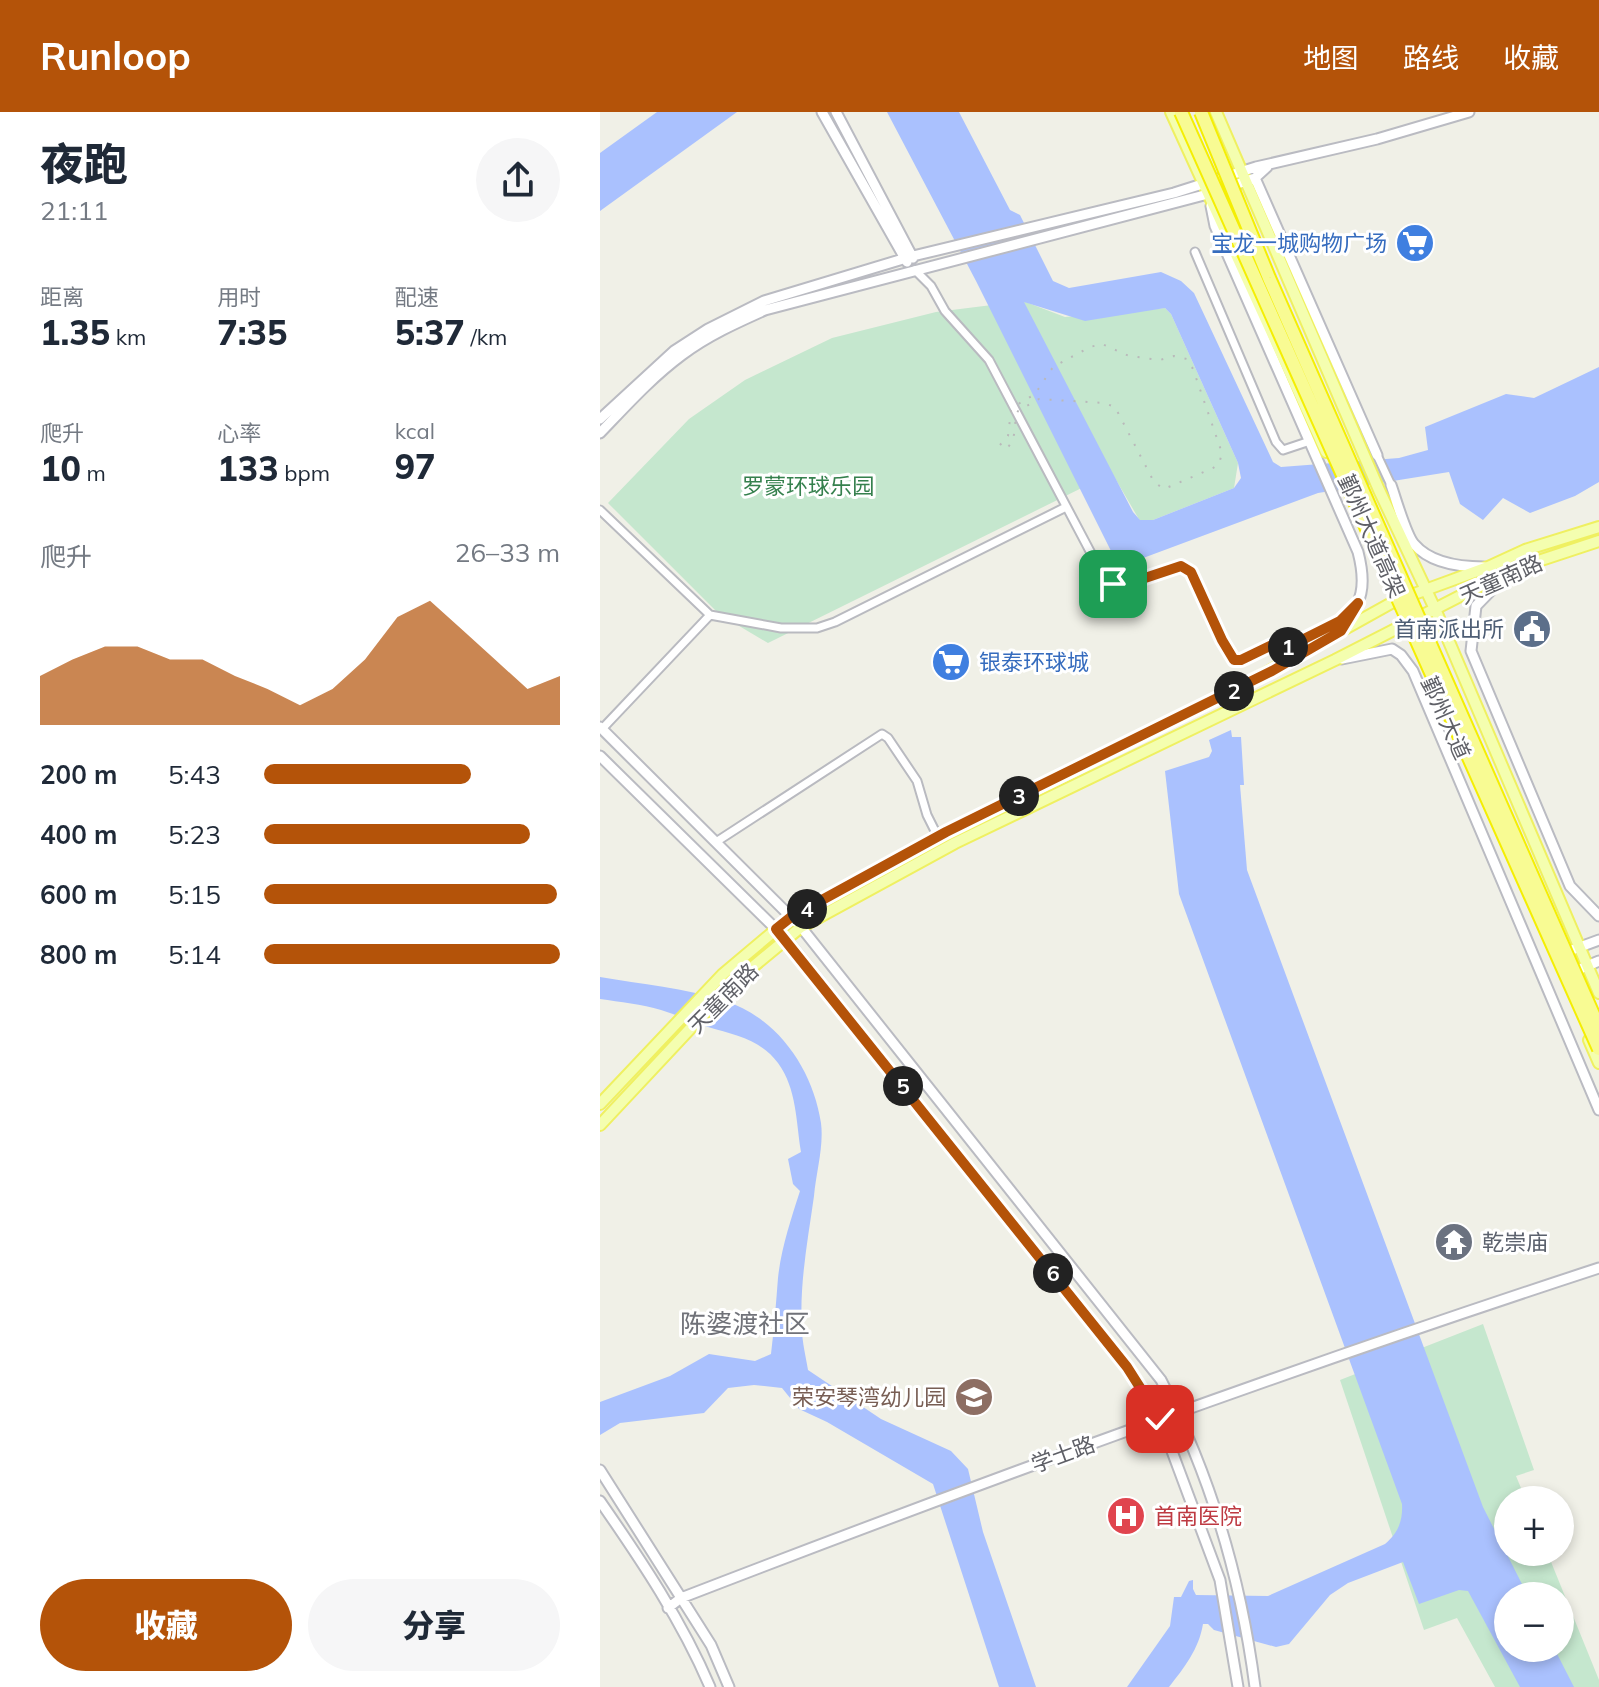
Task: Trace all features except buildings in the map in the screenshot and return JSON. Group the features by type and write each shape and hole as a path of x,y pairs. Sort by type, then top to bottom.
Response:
{"highway":[{"name":"鄞州大道高架","path":"1181,112 1599,1049"},
{"name":"鄞州大道高架","path":"1201,112 1269,278 1599,1028"}],"main road":[{"name":"鄞州大道","path":"1171,112 1324,460 1348,499 1395,601 1599,1063"},
{"name":"鄞州大道","path":"1216,112 1248,177 1379,490 1435,609 1599,993"},
{"name":"天童南路","path":"600,1104 723,974 791,917 938,837 1235,690 1395,601 1525,550 1599,527"},
{"name":"天童南路","path":"600,1125 726,991 801,927 955,843 1335,660 1511,570 1599,541"}],"street":[{"path":"822,112 914,269 931,286 945,311 989,360 1102,574 1113,584 1127,584 1181,566 1191,572 1234,660 1241,660 1274,644 1284,649 1340,621 1358,603"},
{"path":"836,112 908,258"},
{"path":"600,433 682,354 710,336 765,310 1037,239 1248,177 1268,166 1469,112"},
{"path":"1248,177 1391,485 1414,544 1437,560 1466,567 1488,567"},
{"path":"600,419 674,351 739,312 764,301 908,258 1206,190"},
{"path":"1206,190 1215,226 1310,441 1324,460 1334,496 1358,552 1363,572 1363,592 1341,631 1326,639"},
{"path":"1195,252 1276,442 1283,450 1310,441"},
{"path":"600,510 710,615 781,628 817,628 835,622 1066,507"},
{"path":"1511,570 1476,606 1471,651 1570,886 1599,916"},
{"path":"710,615 601,728 801,927 1152,1368 1178,1412 1225,1535 1247,1623 1255,1687"},
{"name":"鄞州大道","path":"1335,660 1392,649 1413,671 1599,1110"},
{"path":"716,842 882,734 888,738 917,781 927,815 938,837"},
{"path":"600,756 786,939 1127,1367 1160,1419 1220,1580 1238,1687"},
{"path":"1552,957 1599,940"},
{"path":"1561,977 1599,961"},
{"name":"学士路","path":"668,1608 681,1598 1001,1476 1341,1353 1599,1268"},
{"path":"600,1470 711,1645 729,1687"},
{"path":"600,1501 636,1553 696,1655 710,1687"}],"green space":[{"name":"罗蒙环球乐园","path":"1023,301 1065,317 1165,308 1171,314 1238,463 1234,488 1153,520 1140,521 1112,473 768,643 719,614 608,503 689,419 745,380 832,338 936,312"},
{"path":"1483,1324 1534,1470 1516,1476 1520,1486 1494,1486 1494,1566 1553,1566 1559,1582 1494,1582 1494,1662 1574,1662 1574,1618 1599,1687 1495,1687 1457,1618 1424,1630 1340,1380"}],"water":[{"path":"657,112 737,112 600,211 600,153"},
{"path":"887,112 959,112 1010,210 1020,215 1053,281 1069,288 1161,272 1181,281 1194,293 1273,462 1281,467 1399,458 1428,450 1425,427 1506,394 1534,398 1599,367 1599,482 1575,496 1530,513 1503,498 1483,520 1460,504 1449,472 1318,493 1119,567 976,281","holes":["1024,302 1085,321 1165,308 1171,314 1238,463 1241,478 1234,488 1153,520 1140,520 1133,512"]},
{"path":"1231,730 1232,737 1241,737 1244,785 1240,785 1247,870 1483,1507 1494,1529 1494,1566 1513,1566 1521,1582 1494,1582 1494,1639 1468,1591 1459,1590 1419,1604 1403,1562 1348,1583 1330,1595 1289,1644 1276,1647 1214,1630 1203,1624 1194,1650 1169,1687 1127,1687 1170,1626 1174,1597 1181,1597 1189,1581 1193,1580 1196,1595 1268,1596 1385,1544 1393,1536 1402,1516 1402,1504 1179,894 1165,771 1209,757 1212,751 1209,740"},
{"path":"600,977 725,1001 761,1020 790,1048 810,1084 822,1132 802,1296 802,1334 808,1370 881,1419 951,1451 968,1469 983,1532 1036,1687 999,1687 933,1484 799,1409 782,1388 754,1385 728,1388 704,1413 620,1423 600,1435 600,1402 670,1376 709,1354 755,1361 771,1354 779,1267 800,1191 793,1184 788,1159 801,1152 789,1084 778,1063 763,1048 746,1039 661,1010 600,999"},
{"path":"1506,1662 1561,1662 1574,1687 1520,1687"}],"railway":[{"path":"1000,445 1008,436 1011,411 1035,394 1053,367 1102,344 1129,356 1187,359 1222,453 1219,464 1213,468 1164,489 1154,482 1115,407 1104,403 1039,399 1018,411 1013,438 1003,451"}],"place":[{"name":"宝龙一城购物广场","path":"1415,243"},
{"name":"首南派出所","path":"1532,629"},
{"name":"银泰环球城","path":"951,662"},
{"name":"乾崇庙","path":"1454,1242"},
{"name":"荣安琴湾幼儿园","path":"974,1397"},
{"name":"首南医院","path":"1126,1516"}],"district":[{"name":"陈婆渡社区","path":"745,1324"}],"route":[{"path":"1113,584 1127,584 1181,566 1191,572 1234,660 1241,660 1274,644 1284,649 1340,621 1358,603 1341,631 1272,671 946,832 791,917 776,929 1127,1367 1160,1419"}]}
